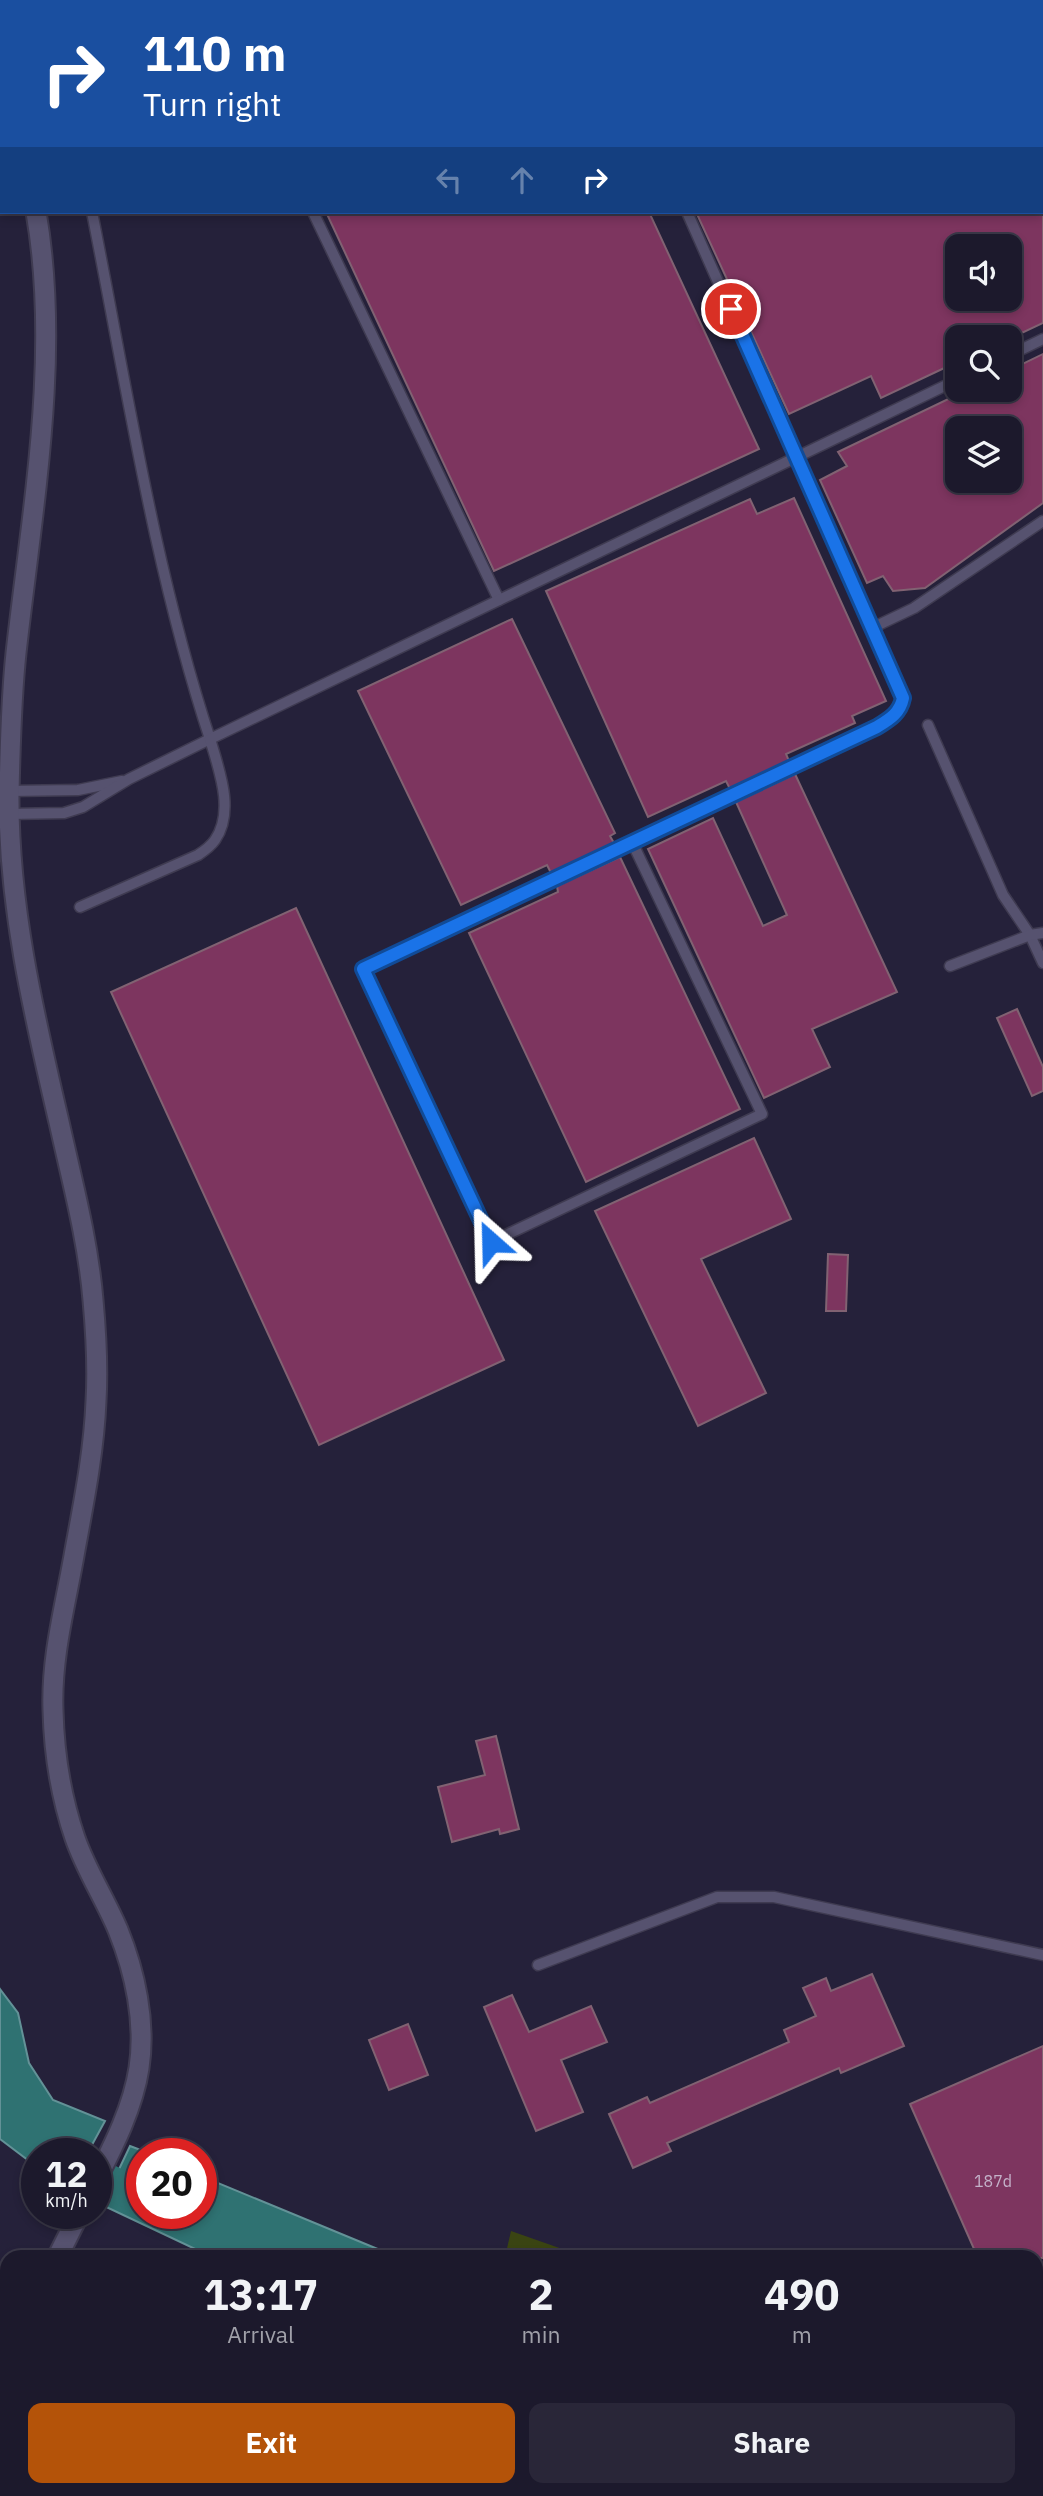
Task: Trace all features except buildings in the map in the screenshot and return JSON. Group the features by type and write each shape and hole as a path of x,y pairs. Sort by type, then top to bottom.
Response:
{"main road":[{"path":"36,214 45,288 43,393 33,517 16,655 9,814 15,894 32,1006 91,1279 97,1400 85,1495 55,1660 52,1694 56,1758 76,1841 119,1934 138,1997 141,2028 137,2079 112,2149"},
{"path":"61,2250 72,2229"}],"lane":[{"path":"80,907 198,855 215,842 224,819 224,796 166,582 92,214"},
{"path":"314,214 499,600"},
{"path":"632,842 762,1114 491,1242 363,969 632,842 877,727 895,715 903,698 688,214"},
{"path":"1022,349 1043,339"},
{"path":"9,814 64,813 97,800 129,779 210,739 945,386"},
{"path":"872,628 914,608 1043,521"},
{"path":"928,725 1003,895 1030,935 1043,963"},
{"path":"9,791 78,790 129,779"},
{"path":"950,966 1030,935 1043,933"},
{"path":"538,1965 717,1897 774,1897 1043,1955"}],"shaded area":[{"path":"0,1989 18,2013 29,2063 53,2100 105,2121 96,2138 21,2138 21,2155 0,2139"},
{"path":"126,2154 126,2216 112,2210 112,2184"},
{"path":"217,2183 380,2250 197,2250 153,2229 217,2229"},
{"path":"511,2231 565,2250 507,2250"}],"waterway":[{"path":"112,2183 126,2190"}],"route":[{"path":"491,1242 363,969 877,727 895,715 901,707 903,698 731,309"}]}
